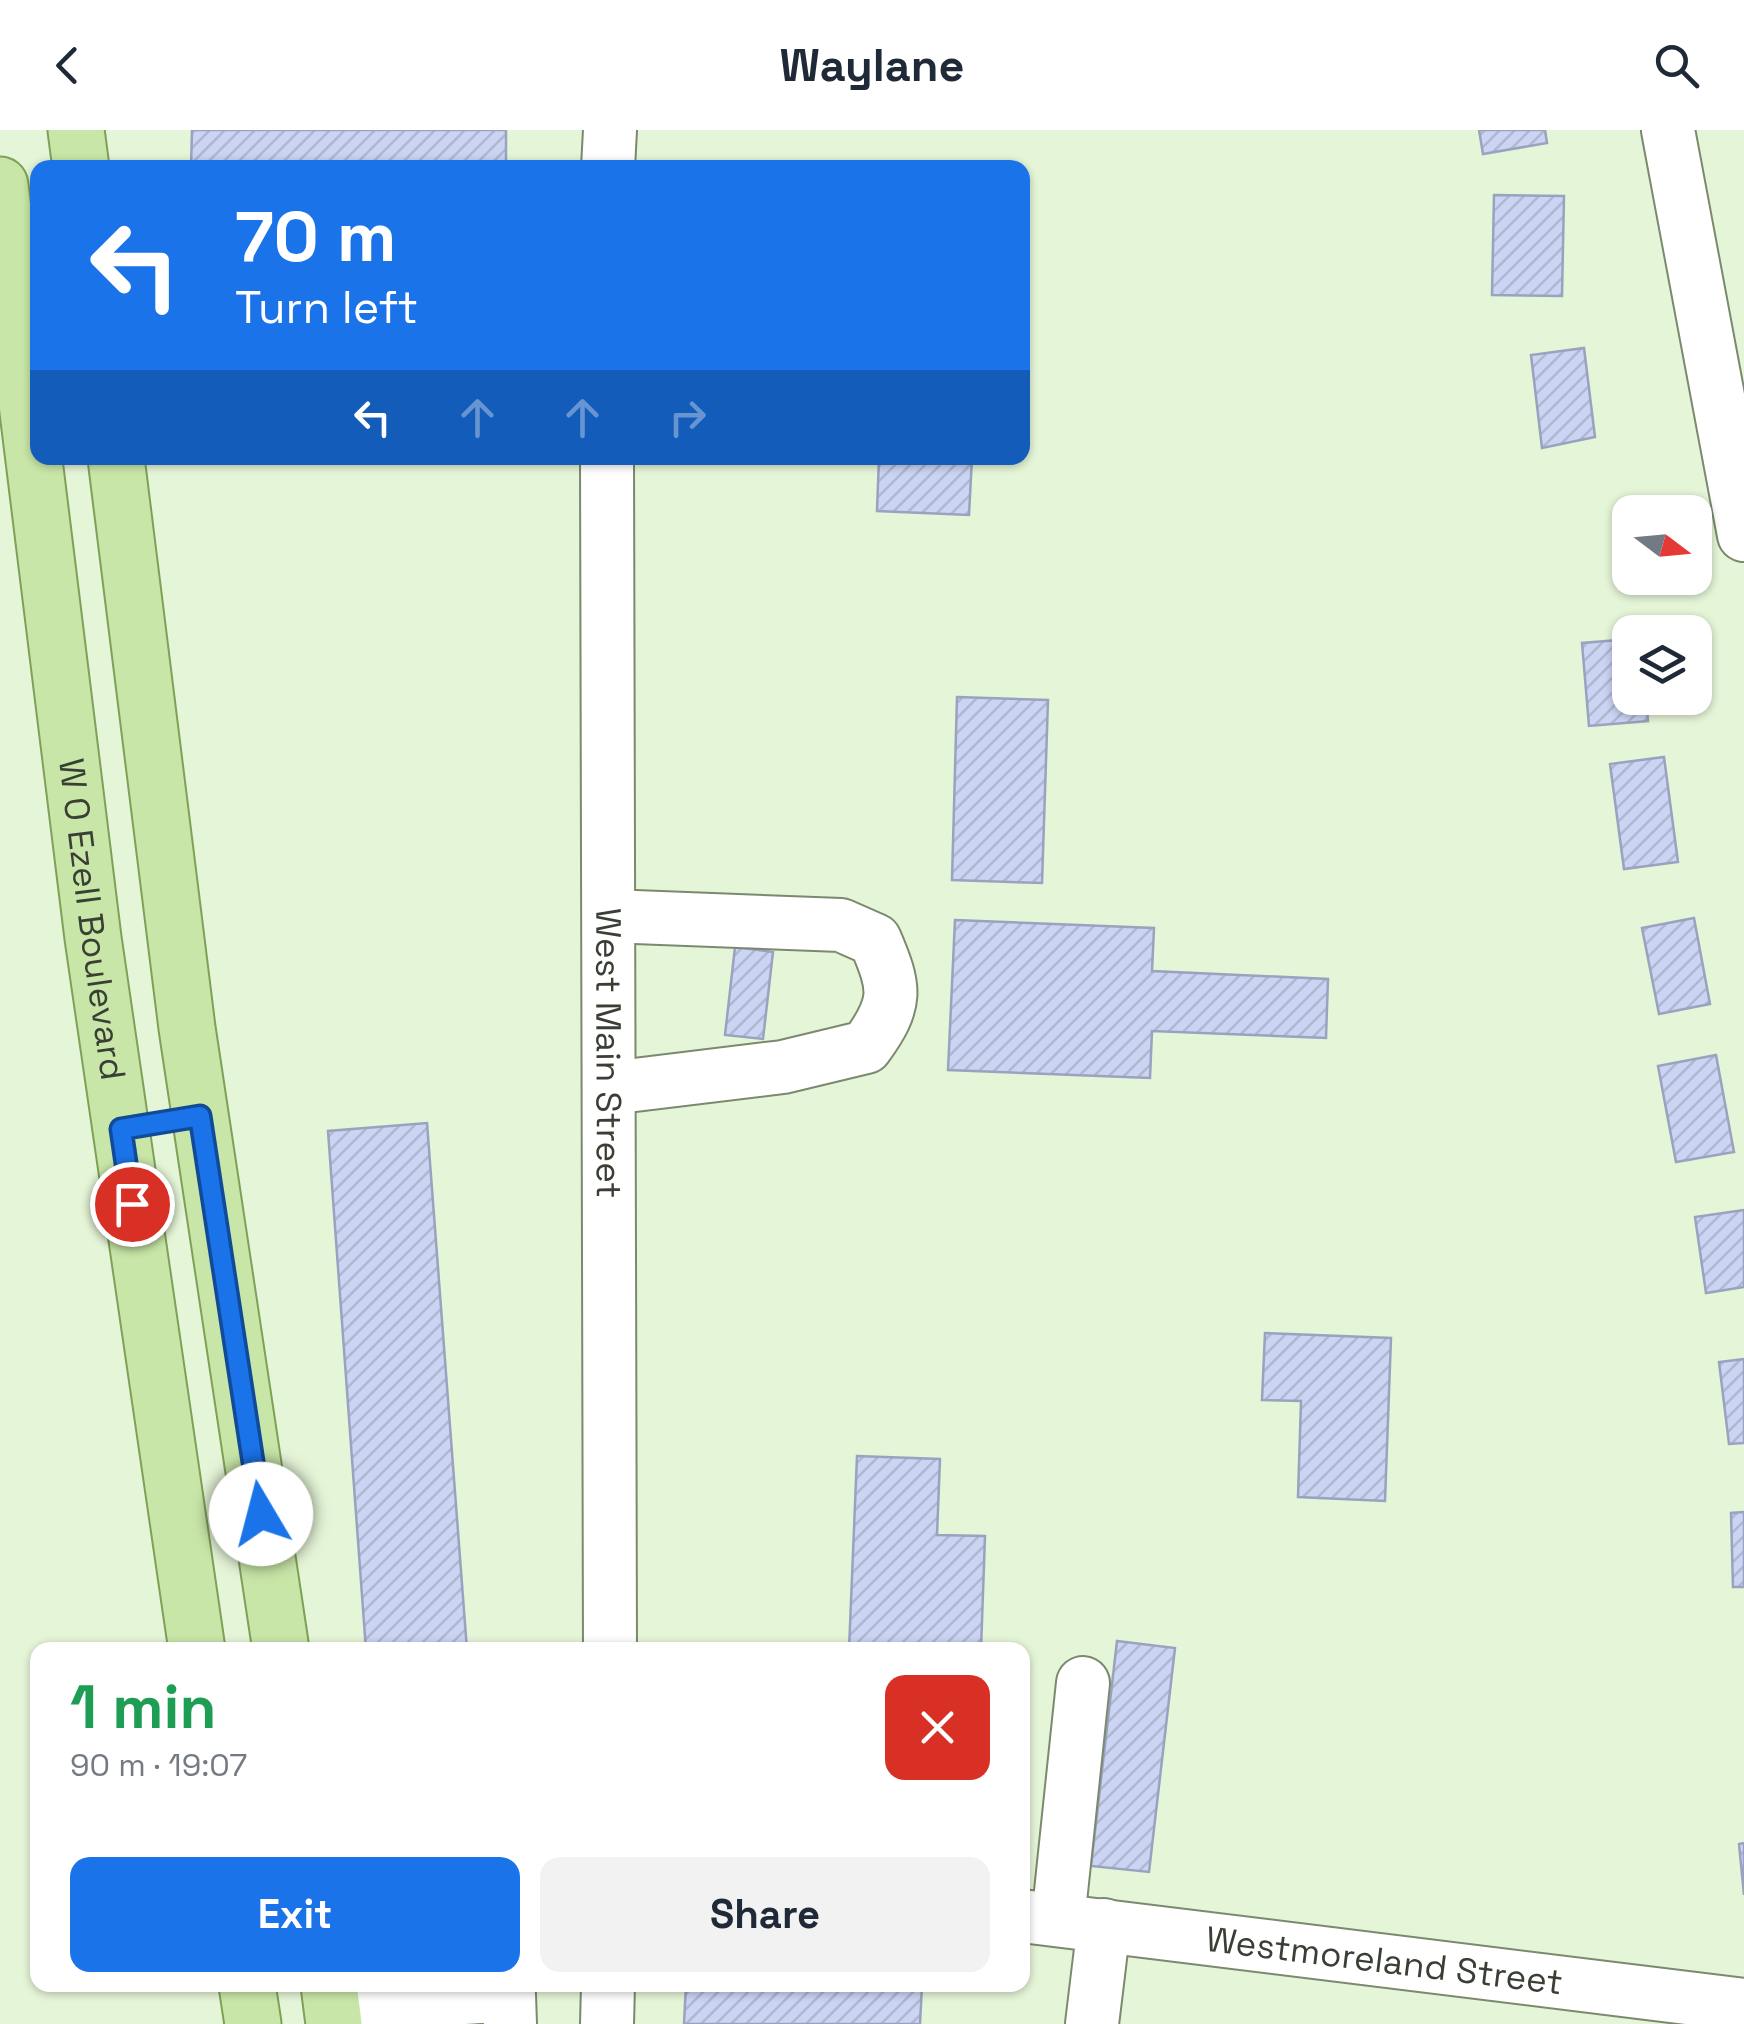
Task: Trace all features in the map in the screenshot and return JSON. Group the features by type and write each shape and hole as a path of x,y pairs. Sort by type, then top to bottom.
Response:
{"main road":[{"path":"76,130 80,160"},
{"name":"W O Ezell Boulevard","path":"0,186 30,435"},
{"name":"W O Ezell Boulevard","path":"34,465 93,938 197,1642"},
{"path":"117,465 200,1116 280,1642"},
{"path":"48,585 131,576"},
{"path":"121,1129 200,1116"},
{"path":"248,1992 253,2024"}],"street":[{"path":"608,160 610,130"},
{"path":"1668,130 1744,535"},
{"name":"West Main Street","path":"606,465 610,1642"},
{"path":"609,916 841,926 875,940 892,980 887,1019 866,1048 783,1066 610,1088"},
{"path":"1083,1683 1062,1920 1092,2024"},
{"name":"Westmoreland Street","path":"1062,1920 1744,2004"},
{"path":"607,2024 608,1992"},
{"path":"332,2005 508,1994 510,2024"}],"building":[{"path":"192,130 506,130 506,160 191,160"},
{"path":"1479,130 1545,130 1547,143 1483,154"},
{"path":"1494,195 1564,196 1562,296 1492,295"},
{"path":"1584,348 1595,437 1542,448 1531,355"},
{"path":"879,465 972,465 969,515 877,511"},
{"path":"1612,640 1612,715 1647,715 1648,721 1589,726 1582,643"},
{"path":"957,697 1048,700 1042,883 952,880"},
{"path":"1664,757 1678,862 1624,869 1610,764"},
{"path":"1694,918 1710,1004 1659,1014 1642,928"},
{"path":"955,920 1154,928 1152,971 1328,979 1326,1038 1152,1031 1150,1078 948,1070"},
{"path":"735,947 773,952 763,1039 725,1035"},
{"path":"1716,1055 1734,1152 1676,1162 1658,1066"},
{"path":"427,1123 466,1642 365,1642 328,1131"},
{"path":"1744,1210 1744,1287 1706,1293 1695,1217"},
{"path":"1265,1333 1391,1338 1385,1501 1298,1497 1301,1401 1262,1400"},
{"path":"1744,1359 1744,1443 1729,1444 1719,1362"},
{"path":"857,1456 940,1459 937,1535 985,1536 981,1642 849,1642"},
{"path":"1744,1512 1744,1587 1733,1587 1731,1513"},
{"path":"1117,1641 1175,1648 1149,1872 1091,1866"},
{"path":"1744,1843 1744,1895 1739,1844"},
{"path":"686,1992 922,1992 920,2024 684,2024"}],"route":[{"path":"132,1204 121,1129 200,1116 261,1514"}]}
